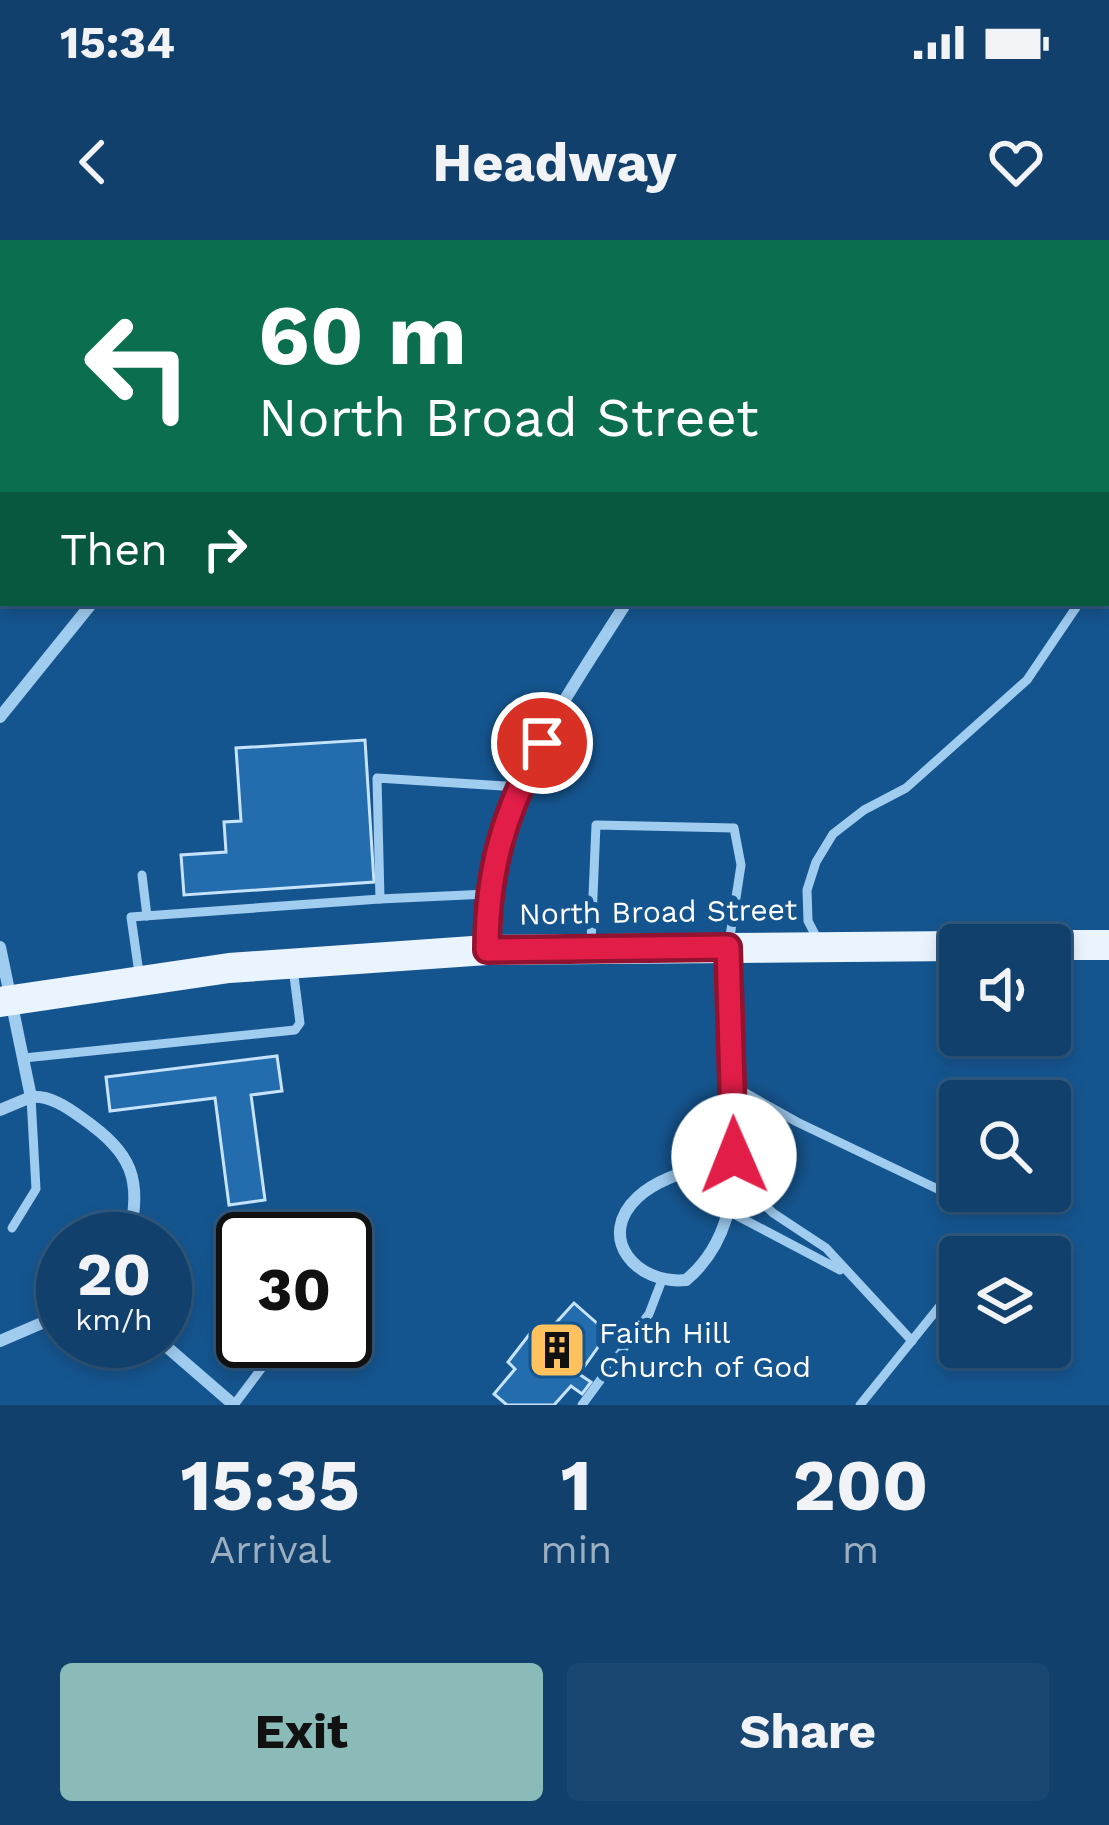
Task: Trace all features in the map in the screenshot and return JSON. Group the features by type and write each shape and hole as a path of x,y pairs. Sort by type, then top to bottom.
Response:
{"main road":[{"path":"1071,945 1109,945"},
{"name":"North Broad Street","path":"7,1001 292,963 487,950 939,946"}],"street":[{"path":"0,717 90,606"},
{"path":"487,950 488,895 496,852 520,787 575,683 624,606"},
{"path":"0,947 7,1001 31,1096"},
{"path":"728,947 734,1156 728,1211 716,1244 686,1280 662,1280 639,1270 622,1242 625,1212 659,1182 734,1156"},
{"path":"0,1110 38,1095 67,1107 118,1147 129,1164 136,1192 133,1212"},
{"path":"0,1342 36,1326"},
{"path":"191,1368 234,1405"}],"lane":[{"path":"821,946 808,921 807,890 816,862 833,834 864,810 906,788 1027,680 1077,606"},
{"path":"380,899 376,778 520,787"},
{"path":"591,949 596,825 734,828 741,865 728,947"},
{"path":"142,874 147,916"},
{"path":"140,980 131,917 488,895"},
{"path":"24,1058 296,1030 300,1023 292,963"},
{"path":"733,1086 939,1190"},
{"path":"12,1228 36,1189 31,1096"},
{"path":"734,1176 773,1214 826,1248 912,1341"},
{"path":"728,1211 845,1272"},
{"path":"582,1405 649,1314 662,1280"},
{"path":"860,1405 939,1307"},
{"path":"234,1405 262,1368"}],"building":[{"path":"365,740 374,882 184,895 181,855 226,852 224,822 241,821 236,748"},
{"path":"277,1056 282,1091 251,1095 265,1200 229,1205 215,1098 110,1111 106,1077"},
{"name":"Faith Hill Church of God","path":"574,1303 608,1333 579,1374 591,1382 582,1394 571,1386 554,1405 507,1405 494,1394 515,1369 508,1362 532,1331 543,1337"}],"place":[{"name":"Faith Hill Church of God","path":"557,1350"}],"route":[{"path":"542,743 508,812 496,852 490,877 487,950 728,947 734,1156"}]}
